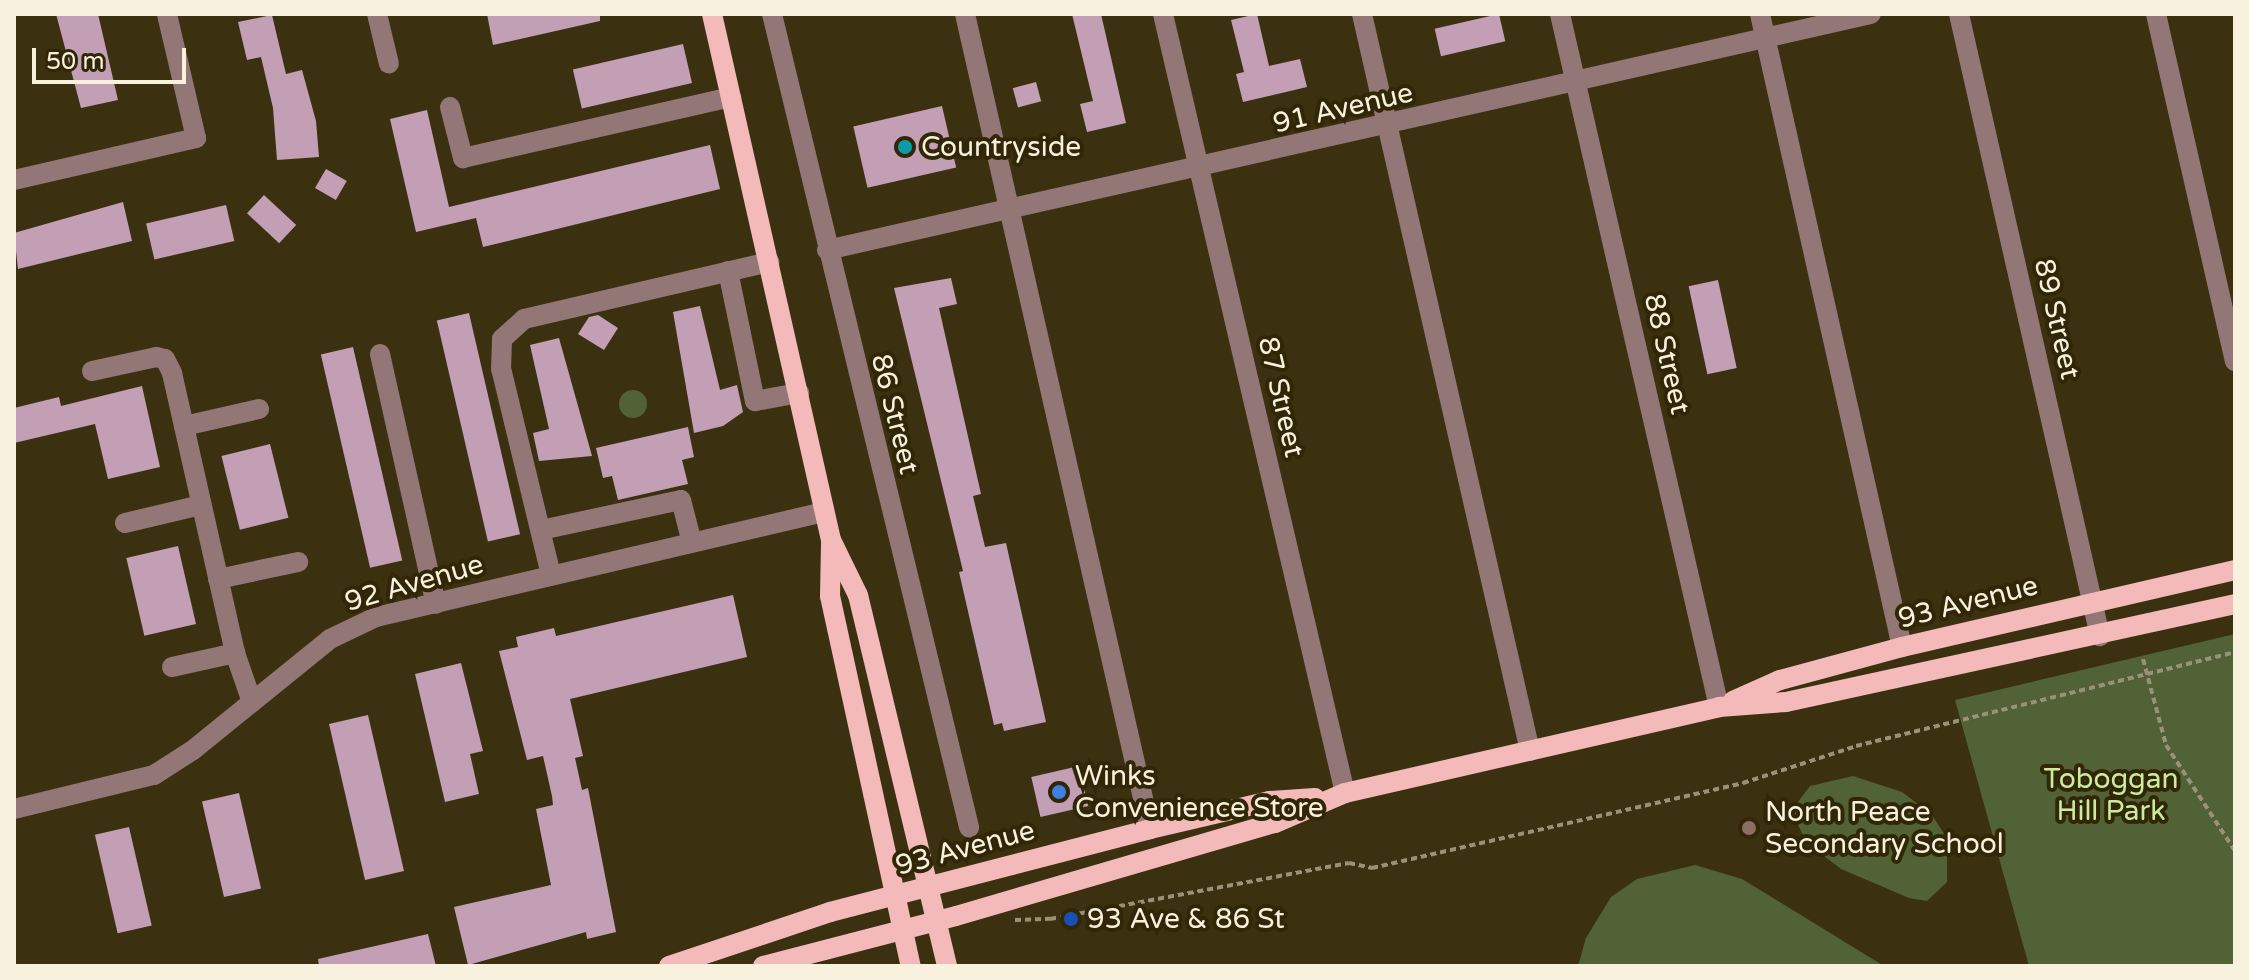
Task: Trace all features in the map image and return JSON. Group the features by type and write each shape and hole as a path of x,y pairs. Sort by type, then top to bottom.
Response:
{"main road":[{"path":"712,14 824,512 831,540 858,595 947,966"},
{"path":"831,540 830,596 911,966"},
{"name":"93 Avenue","path":"1719,707 1780,680 1902,647 2235,570"},
{"name":"93 Avenue","path":"669,966 929,886 1269,801 1336,795 1719,707 1786,702 2100,636 2235,604"},
{"name":"93 Avenue","path":"763,966 937,921 1275,823 1336,795"}],"street":[{"path":"14,180 196,138 167,14"},
{"path":"377,14 389,64"},
{"name":"86 Street","path":"772,14 969,827"},
{"path":"965,14 1150,829"},
{"name":"87 Street","path":"1163,14 1336,795"},
{"path":"1362,14 1530,751"},
{"name":"88 Street","path":"1560,14 1719,707"},
{"path":"1760,14 1902,647"},
{"name":"91 Avenue","path":"827,250 1388,127 1871,14"},
{"name":"89 Street","path":"1959,14 2100,636"},
{"path":"2156,14 2235,361"},
{"path":"450,107 463,158 731,97"},
{"path":"551,575 498,352 510,328 540,315 769,262"},
{"path":"728,271 755,401 799,393"},
{"path":"380,354 436,604"},
{"path":"92,371 165,359 184,426 235,653 252,702"},
{"path":"184,426 259,409"},
{"path":"541,530 681,500 691,539"},
{"path":"125,523 201,505"},
{"name":"92 Avenue","path":"14,809 154,775 252,702 312,651 351,627 691,539 824,512"},
{"path":"218,579 298,562"},
{"path":"172,667 235,653"}],"path":[{"path":"1003,918 1050,919 1349,863 1372,868 1743,783 1856,746 2235,652"},
{"path":"2143,659 2166,745 2235,851"}],"green space":[{"path":"633,390 643,394 647,404 643,414 633,418 623,414 619,404 623,394"},
{"name":"Toboggan Hill Park","path":"2235,634 2235,966 2029,966 1955,700"},
{"path":"1853,776 1902,792 1931,814 1947,838 1947,882 1927,901 1909,898 1841,869 1807,843 1791,811 1810,786"},
{"path":"1695,865 1742,879 1884,966 1578,966 1586,938 1611,897 1637,879"}],"building":[{"path":"56,14 98,14 118,100 81,108"},
{"path":"487,14 600,14 600,21 493,45"},
{"path":"1072,14 1101,14 1126,123 1087,132 1080,104 1093,101"},
{"path":"1257,14 1269,66 1300,59 1307,87 1243,102 1236,74 1244,72 1231,20"},
{"path":"1499,14 1505,41 1441,56 1435,29"},
{"path":"272,15 286,74 302,70 316,121 319,157 277,160 273,108 261,57 247,60 238,22"},
{"path":"683,44 692,83 582,108 573,69"},
{"path":"1036,82 1041,101 1018,108 1013,88"},
{"name":"Countryside","path":"942,106 956,167 868,188 853,126"},
{"path":"427,110 449,207 710,145 720,189 483,247 476,218 416,232 390,119"},
{"path":"326,169 347,181 336,200 315,188"},
{"path":"264,195 296,225 279,243 247,213"},
{"path":"123,202 132,241 18,269 14,233"},
{"path":"226,205 234,241 154,259 146,223"},
{"path":"951,278 957,304 939,308 981,494 973,496 985,547 1006,543 1046,722 1004,731 1002,723 994,725 959,572 963,571 894,288"},
{"path":"1718,280 1737,368 1707,374 1689,286"},
{"path":"700,306 720,390 737,385 743,412 723,426 694,433 673,312"},
{"path":"469,313 520,534 488,542 437,320"},
{"path":"598,315 618,328 604,350 578,334 589,317"},
{"path":"559,338 592,456 539,461 533,433 549,429 530,345"},
{"path":"353,347 402,560 370,568 321,354"},
{"path":"142,386 160,467 108,479 95,424 14,443 14,408 59,397 61,406"},
{"path":"688,427 694,457 682,460 688,484 618,500 612,476 603,478 596,448"},
{"path":"270,444 288,518 240,530 221,456"},
{"path":"178,546 196,624 144,636 126,558"},
{"path":"733,595 747,657 570,699 583,756 575,758 582,790 588,788 616,932 587,939 586,932 468,965 454,907 551,885 536,809 553,805 552,796 543,756 527,760 499,651 518,647 516,637 554,628 556,636"},
{"path":"461,663 483,751 470,754 479,794 445,802 415,674"},
{"path":"368,715 404,871 365,880 329,724"},
{"name":"Winks Convenience Store","path":"1079,766 1088,806 1040,817 1031,777"},
{"path":"239,793 261,888 224,897 202,802"},
{"path":"129,827 152,925 118,933 95,835"},
{"path":"428,934 436,966 319,966 318,959"}],"place":[{"name":"Countryside","path":"905,147"},
{"name":"Winks Convenience Store","path":"1059,792"},
{"name":"North Peace Secondary School","path":"1749,828"},
{"name":"93 Ave & 86 St","path":"1071,919"}]}
